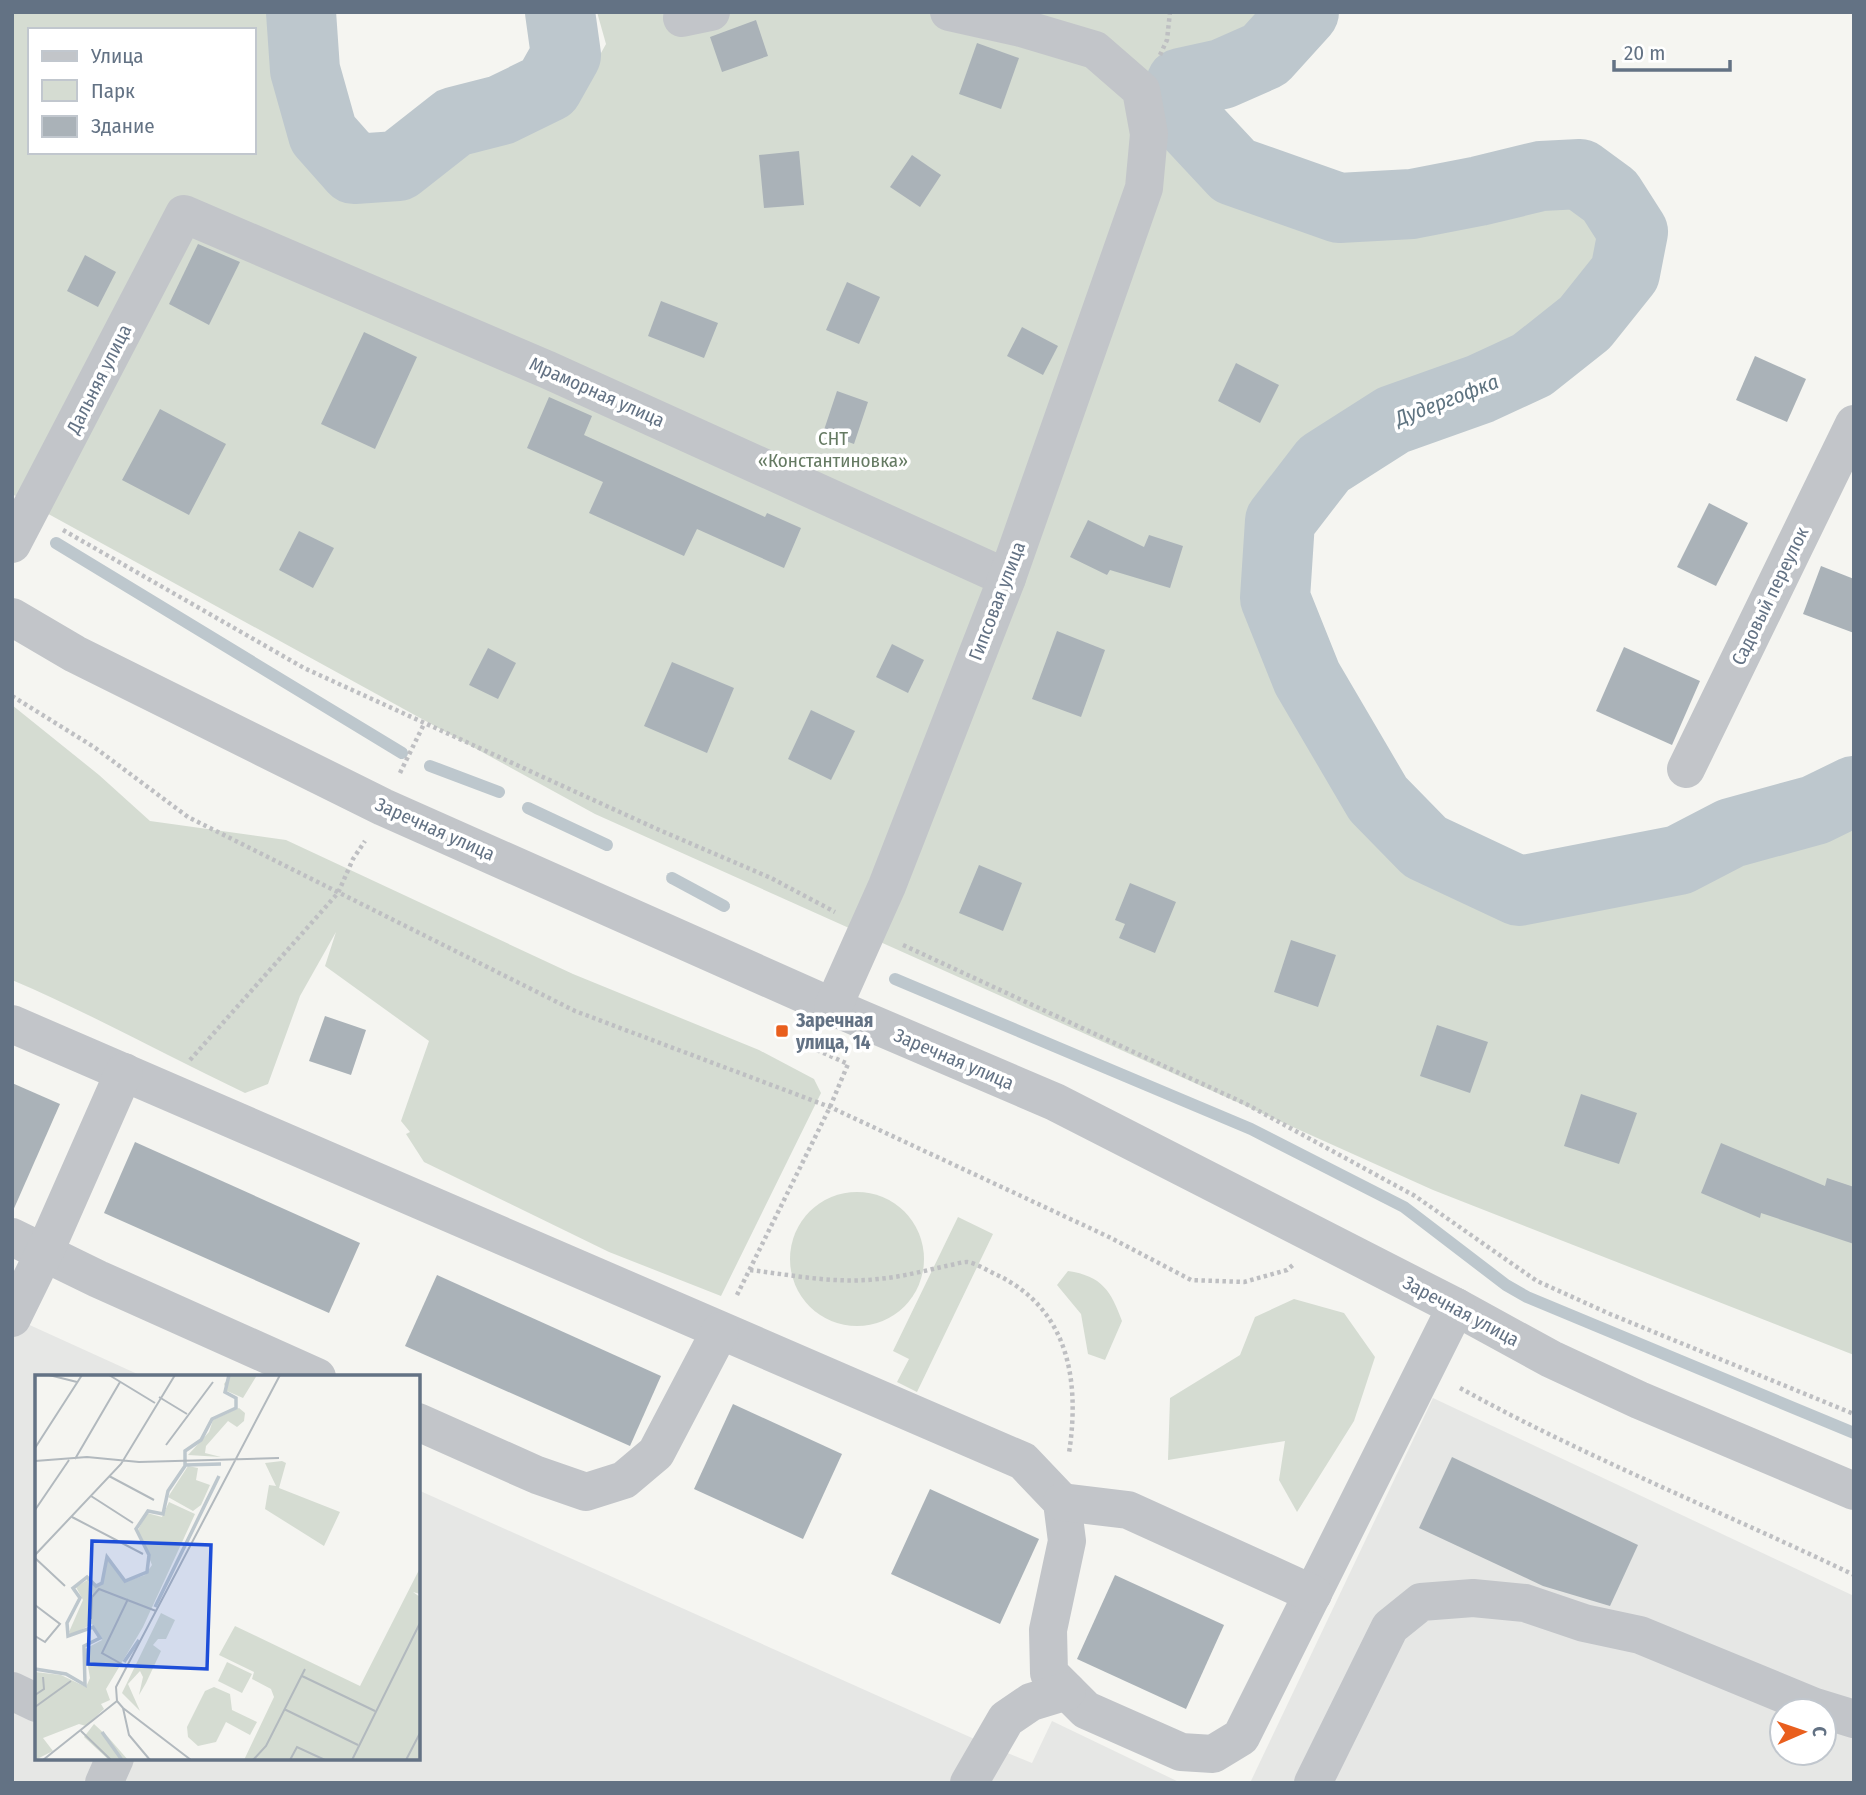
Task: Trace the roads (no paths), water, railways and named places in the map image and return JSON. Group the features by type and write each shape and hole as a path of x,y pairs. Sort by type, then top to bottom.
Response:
{"street":[{"name":"Гипсовая улица","path":"833,1007 887,886 1007,578 1144,188 1149,134 1141,90 1095,50 1021,28 949,12"},
{"name":"Мраморная улица","path":"184,214 548,370 1007,578"},
{"name":"Дальняя улица","path":"21,529 184,214"},
{"name":"Садовый переулок","path":"1686,769 1854,424"},
{"name":"Заречная улица","path":"12,617 75,654 372,801 833,1007 1055,1102 1456,1307 1551,1359 1639,1400 1854,1491"},
{"path":"12,1024 1023,1461 1062,1502 1067,1541 1048,1629 1049,1673 1086,1710 1181,1752 1213,1755 1241,1737 1456,1307"},
{"path":"12,1318 28,1244 124,1072"},
{"path":"28,1244 98,1279 313,1375"},
{"path":"420,1423 537,1475 586,1492 624,1480 656,1453 720,1331"},
{"path":"1062,1502 1128,1510 1313,1594"},
{"path":"1313,1783 1390,1627 1420,1602 1473,1598 1525,1603 1584,1623 1640,1635 1815,1707 1854,1719"},
{"path":"12,1691 35,1702"},
{"path":"969,1783 1006,1719 1031,1702 1067,1691"},
{"path":"104,1783 114,1760"}],"waterway":[{"name":"Дудергофка","path":"301,12 305,70 323,134 354,169 398,166 454,122 501,110 548,87 566,55 560,12"},
{"name":"Дудергофка","path":"1304,12 1265,55 1222,74 1181,83 1192,126 1234,171 1339,208 1412,204 1541,176 1580,174 1610,196 1633,232 1625,273 1585,323 1532,365 1480,389 1393,420 1324,464 1280,521 1275,598 1307,678 1378,799 1425,847 1519,891 1679,860 1731,833 1815,810 1854,791"},
{"path":"56,543 402,753"},
{"path":"430,766 499,792"},
{"path":"528,808 607,845"},
{"path":"672,878 724,906"},
{"path":"895,979 1251,1129 1404,1207 1506,1285 1527,1297 1854,1433"}],"place":[{"name":"Заречная улица, 14","path":"782,1031"}],"park label":[{"name":"СНТ «Константиновка»","path":"833,449"}]}
